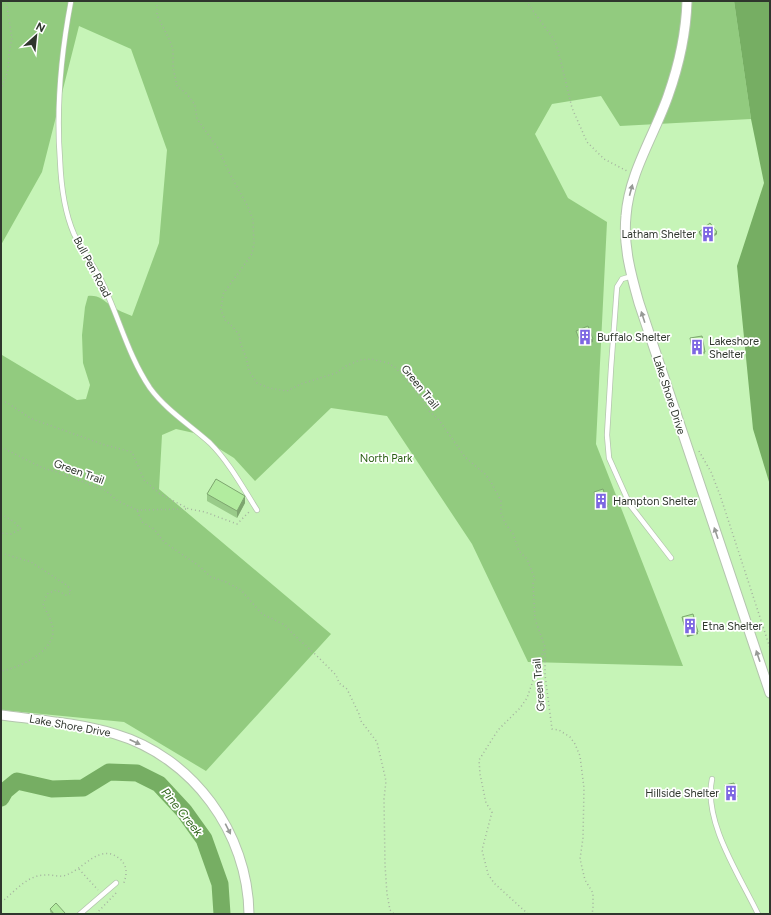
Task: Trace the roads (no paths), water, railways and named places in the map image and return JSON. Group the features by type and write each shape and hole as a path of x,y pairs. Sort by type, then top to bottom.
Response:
{"street":[{"name":"Lake Shore Drive","path":"687,1 685,32 677,69 668,97 641,158 630,193 626,215 626,248 639,303 665,385 770,693"},
{"name":"Lake Shore Drive","path":"1,715 73,725 116,735 146,748 172,763 195,784 215,808 227,826 236,847 244,873 249,914"}],"lane":[{"name":"Bull Pen Road","path":"71,1 64,51 58,121 60,174 64,197 74,234 100,278 112,304 127,346 139,371 164,403 211,444 225,460 256,508"},
{"path":"632,276 622,280 617,286 608,428 609,458 630,505 671,558"},
{"path":"712,779 710,800 718,832 738,877 758,914"},
{"path":"80,914 116,882"}],"waterway":[{"name":"Pine Creek","path":"1,798 5,791 17,781 52,789 83,788 109,772 137,773 159,784 184,811 204,839 220,884 222,914"}],"place":[{"name":"Latham Shelter","path":"708,234"},
{"name":"Buffalo Shelter","path":"585,337"},
{"name":"Lakeshore Shelter","path":"697,347"},
{"name":"Hampton Shelter","path":"601,501"},
{"name":"Etna Shelter","path":"690,626"},
{"name":"Hillside Shelter","path":"731,793"}],"park label":[{"name":"North Park","path":"386,458"}]}
